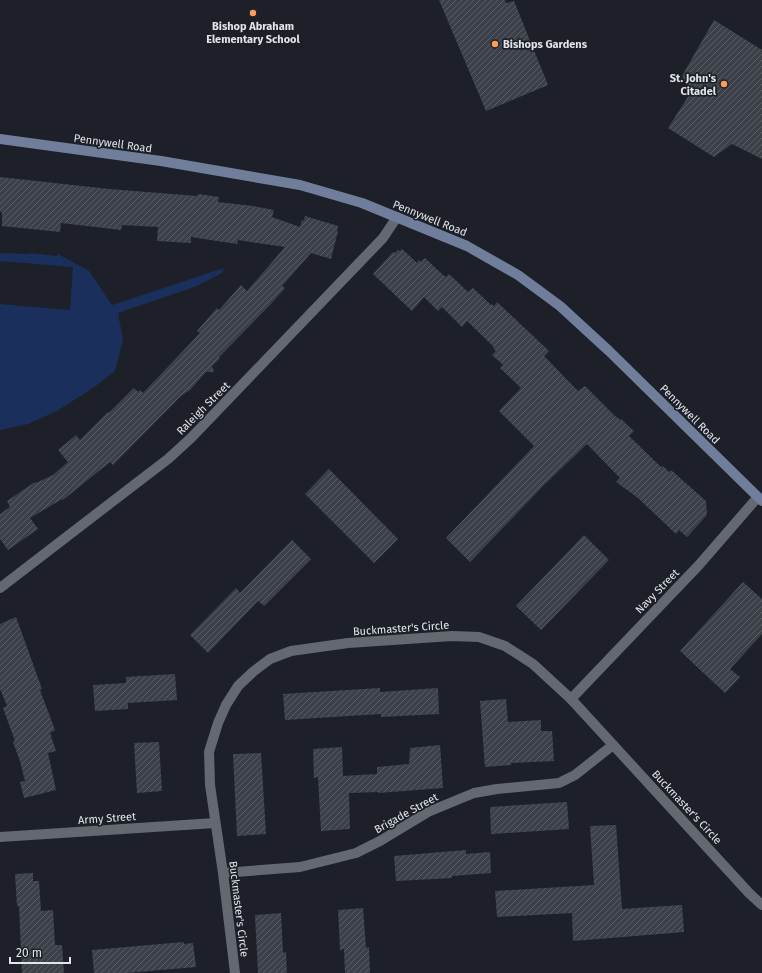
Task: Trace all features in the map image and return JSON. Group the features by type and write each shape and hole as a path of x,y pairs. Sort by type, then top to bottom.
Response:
{"street":[{"name":"Pennywell Road","path":"0,139 161,161 284,182 340,196 397,217 467,246 518,275 560,306 609,351 760,499"},
{"name":"Raleigh Street","path":"0,588 186,443 230,399 383,238 397,217"},
{"name":"Navy Street","path":"570,699 760,499"},
{"name":"Buckmaster's Circle","path":"235,973 223,873 210,785 209,752 218,723 226,705 238,686 270,659 291,651 348,643 452,636 479,637 505,646 533,664 570,699 749,893 762,905"},
{"name":"Brigade Street","path":"223,873 300,867 356,853 380,841 428,812 474,793 497,789 559,783 576,775 613,745"},
{"name":"Army Street","path":"0,837 215,823"}],"shaded area":[{"path":"0,253 30,253 57,256 58,254 89,271 112,305 224,268 222,273 197,286 118,313 123,340 115,371 93,388 57,411 28,424 0,430 0,304 70,310 73,267 0,261"}],"building":[{"name":"Bishops Gardens","path":"439,0 505,0 506,3 514,1 548,85 486,111"},
{"name":"St. John's Citadel","path":"714,20 762,50 762,159 732,144 714,157 668,128 691,92 682,76"},
{"path":"0,177 109,189 197,196 198,194 219,197 218,202 274,210 272,217 300,227 305,216 338,226 331,259 311,253 282,286 285,288 271,304 219,357 220,358 212,366 214,372 206,372 190,390 181,396 113,465 110,462 63,500 62,499 30,518 38,529 8,550 0,539 0,514 10,507 7,501 35,482 36,483 53,475 68,462 58,450 76,435 80,440 134,388 138,392 140,390 143,393 200,333 197,331 217,308 219,310 241,285 247,291 285,247 238,240 237,244 191,237 191,243 157,241 158,227 122,225 121,230 61,223 60,232 2,226 2,212 0,212"},
{"path":"402,249 417,263 419,260 421,262 425,258 446,277 449,274 468,292 473,288 491,305 494,306 497,302 549,351 544,356 578,391 585,386 616,417 620,420 621,419 634,431 629,436 661,467 663,466 669,472 671,470 706,501 707,515 687,537 679,530 676,534 638,498 616,482 620,478 587,444 545,484 470,562 446,538 534,446 499,411 521,388 500,368 503,365 492,355 496,351 493,348 494,347 467,321 462,327 442,307 438,311 424,297 412,311 373,274 393,252 395,253"},
{"path":"329,469 398,539 374,563 305,494"},
{"path":"584,535 609,560 541,630 516,606"},
{"path":"292,540 311,559 264,606 258,601 208,653 190,635 236,588 240,593"},
{"path":"743,582 762,599 762,634 730,669 740,677 725,693 680,651"},
{"path":"16,617 55,730 50,733 56,751 48,753 56,790 24,798 20,782 25,781 13,742 15,741 3,708 7,706 0,689 0,624"},
{"path":"175,674 177,700 128,703 128,709 95,711 93,685 126,683 126,677"},
{"path":"380,688 380,692 438,688 439,714 381,717 381,714 285,720 283,694"},
{"path":"506,699 508,722 541,720 541,731 552,731 554,761 511,763 511,765 485,767 480,701"},
{"path":"159,742 162,791 137,793 134,743"},
{"path":"440,745 443,788 378,793 349,793 350,829 321,831 318,777 314,778 313,749 342,747 343,776 377,774 377,767 409,764 410,748"},
{"path":"261,753 266,834 237,836 233,754"},
{"path":"567,802 569,829 491,834 490,807"},
{"path":"616,825 622,909 682,905 684,932 573,941 572,913 497,917 495,891 594,885 590,826"},
{"path":"466,850 466,854 490,852 491,873 452,876 452,878 396,881 394,856"},
{"path":"33,873 33,881 39,881 41,911 53,910 55,945 62,945 64,973 22,973 19,906 17,906 15,874"},
{"path":"363,908 366,948 369,947 370,973 345,973 344,949 340,950 338,910"},
{"path":"281,913 283,953 286,952 287,973 258,973 255,915"},
{"path":"184,942 184,944 193,943 196,967 126,973 94,973 92,950"}],"place":[{"name":"Bishop Abraham Elementary School","path":"253,13"},
{"name":"Bishops Gardens","path":"495,44"},
{"name":"St. John's Citadel","path":"724,84"}]}
